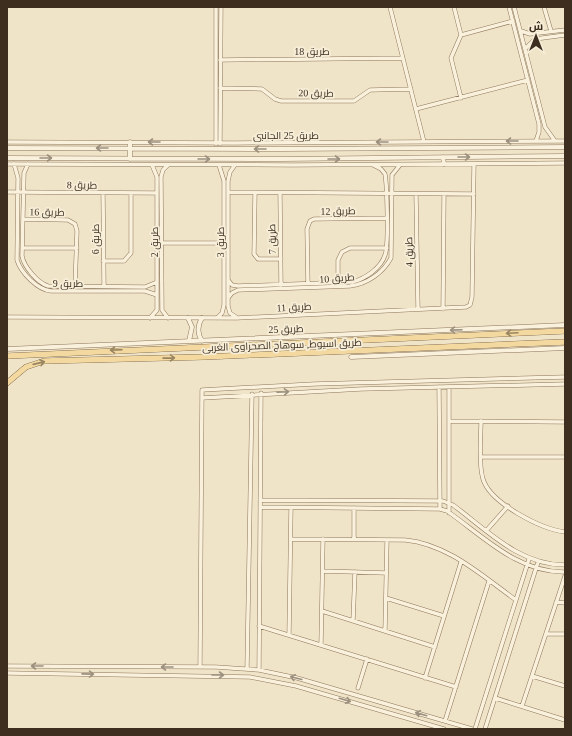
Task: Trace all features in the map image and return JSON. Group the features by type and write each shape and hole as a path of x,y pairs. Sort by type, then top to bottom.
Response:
{"main road":[{"name":"طريق اسيوط, سوهاج الصحراوى الغربى","path":"7,356 565,331"},
{"name":"طريق اسيوط, سوهاج الصحراوى الغربى","path":"7,383 26,367 44,361 351,354 565,342"}],"street":[{"path":"216,7 220,60 218,143"},
{"path":"218,149 218,39 221,7"},
{"path":"390,7 424,142"},
{"path":"454,7 461,35 451,58 461,98"},
{"path":"509,7 540,128 536,141"},
{"path":"514,7 545,127 555,141"},
{"path":"544,7 551,32"},
{"path":"461,35 513,21"},
{"path":"521,31 530,34 565,30"},
{"path":"525,49 535,39 565,35"},
{"name":"طريق 18","path":"220,60 403,58"},
{"path":"416,109 528,80"},
{"name":"طريق 20","path":"220,88 262,89 275,99 281,101 346,102 356,100 370,90 411,89"},
{"path":"457,141 457,148"},
{"name":"طريق 25 الجانبى","path":"7,142 218,143 565,141"},
{"path":"28,142 28,148"},
{"path":"130,142 130,159"},
{"path":"338,142 338,149"},
{"path":"7,148 338,149 565,147"},
{"path":"283,149 283,159"},
{"path":"7,158 283,159 565,156"},
{"path":"444,157 444,164"},
{"path":"188,159 188,165"},
{"path":"7,164 400,165 565,163"},
{"name":"طريق 9","path":"14,164 18,178 16,248 18,264 29,280 47,291 145,291 157,295"},
{"name":"طريق 9","path":"28,164 24,173 23,192 23,261 43,284 48,286 145,287 157,282"},
{"path":"370,164 384,171 386,178 386,250"},
{"name":"طريق 11","path":"7,317 237,318 466,307 472,302 474,164"},
{"name":"طريق 2","path":"152,165 156,174 162,310 168,318"},
{"name":"طريق 2","path":"150,318 156,310 160,243 161,177 163,170 168,165"},
{"name":"طريق 3","path":"218,165 224,181 229,310 237,318"},
{"name":"طريق 3","path":"217,318 222,313 224,306 229,176 235,165"},
{"path":"338,283 338,260 342,252 350,248 386,250 392,252 392,175 400,165"},
{"name":"طريق 8","path":"7,192 157,193"},
{"path":"228,192 474,194"},
{"name":"طريق 6","path":"103,193 104,286"},
{"path":"103,261 124,261 131,253 131,193"},
{"path":"255,193 254,254 258,259 281,259"},
{"name":"طريق 7","path":"280,193 281,285"},
{"name":"طريق 4","path":"416,194 418,309"},
{"path":"443,309 444,194"},
{"name":"طريق 12","path":"308,286 307,229 310,221 314,219 386,218"},
{"name":"طريق 16","path":"23,219 72,221 77,231 74,291"},
{"path":"160,243 226,242"},
{"path":"16,248 76,248"},
{"name":"طريق 10","path":"228,280 232,285 238,286 308,286 357,283 367,277 380,264 386,250"},
{"name":"طريق 10","path":"228,298 232,293 238,290 357,283 368,281 388,263 392,252"},
{"path":"188,318 192,327 189,341"},
{"path":"202,318 199,322 198,332 202,341"},
{"name":"طريق 25","path":"7,349 565,325"},
{"path":"351,354 565,348"},
{"path":"200,667 202,390 322,384 565,377"},
{"path":"202,398 261,393 565,384"},
{"path":"439,387 440,508"},
{"path":"449,387 449,513"},
{"path":"259,670 261,393"},
{"path":"247,669 252,394"},
{"path":"449,421 565,422"},
{"path":"481,421 482,473 487,488 494,496 536,524 565,532"},
{"path":"482,457 565,457"},
{"path":"260,500 440,501 449,504 517,553 538,562 565,565"},
{"path":"486,531 508,506"},
{"path":"260,507 440,508 512,558 536,569 565,572"},
{"path":"289,635 291,508"},
{"path":"354,508 354,539"},
{"path":"291,539 354,539 423,543 441,549 516,600"},
{"path":"322,645 323,539"},
{"path":"385,632 387,540"},
{"path":"475,729 529,559"},
{"path":"426,678 460,562"},
{"path":"485,729 538,562"},
{"path":"323,571 386,573"},
{"path":"353,621 355,572"},
{"path":"522,706 565,576"},
{"path":"445,721 489,582"},
{"path":"386,598 444,616"},
{"path":"556,602 565,602"},
{"path":"322,612 435,647"},
{"path":"259,626 456,687"},
{"path":"546,634 565,634"},
{"path":"358,688 367,659"},
{"path":"7,666 200,667 259,670 297,678 472,729"},
{"path":"7,673 250,677 296,686 444,729"},
{"path":"532,676 565,686"},
{"path":"495,698 565,720"}]}
